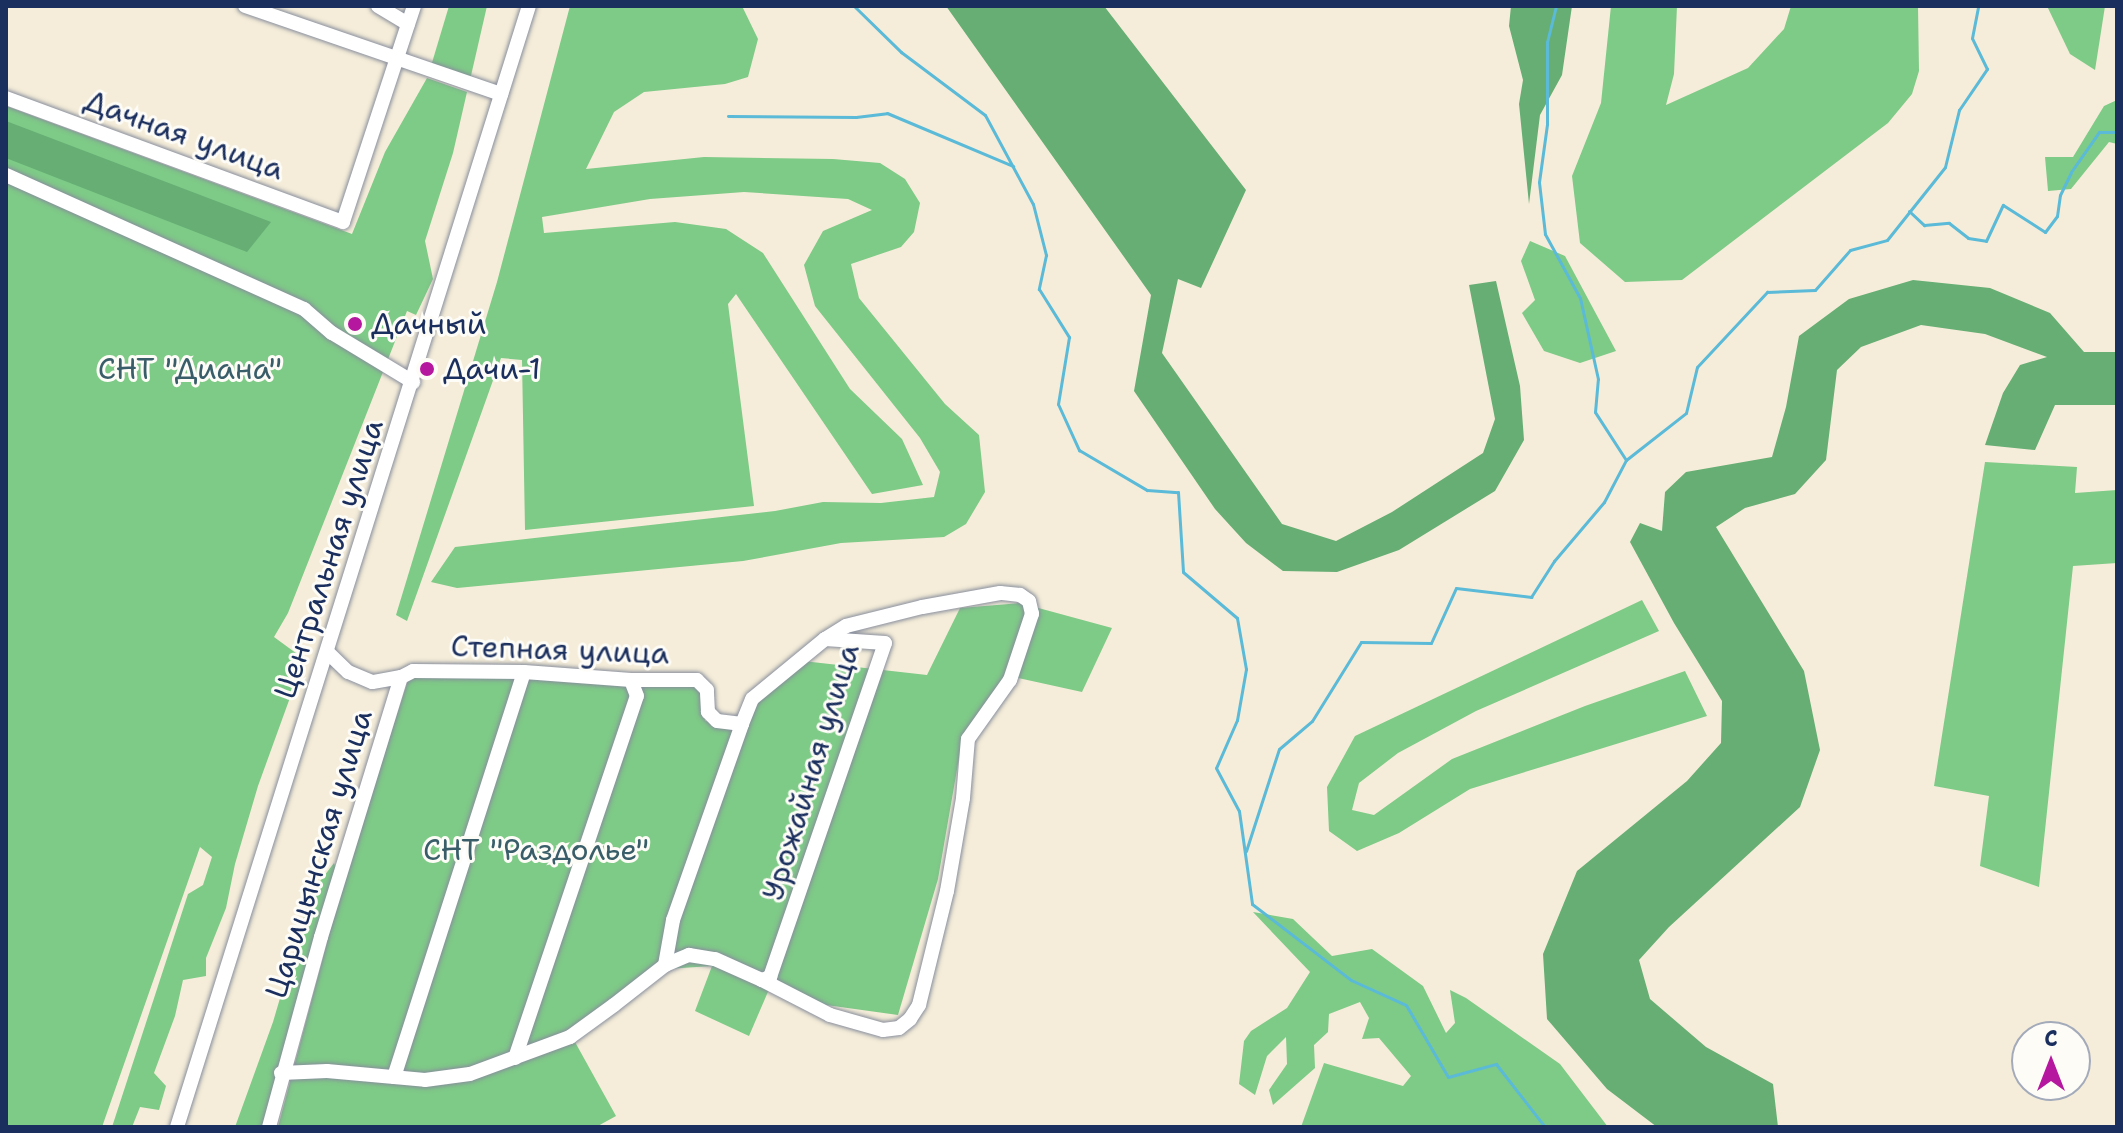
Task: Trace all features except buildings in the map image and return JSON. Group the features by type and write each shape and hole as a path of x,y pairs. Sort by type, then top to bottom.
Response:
{"street":[{"path":"245,6 397,61 501,94"},
{"path":"378,6 408,24"},
{"path":"397,61 414,6"},
{"name":"Центральная улица","path":"177,1127 529,6"},
{"name":"Дачная улица","path":"6,98 343,222 397,61"},
{"path":"6,175 304,309 332,333 413,382"},
{"path":"281,1073 327,1071 425,1080 470,1074 570,1037 665,965 689,955 762,980 830,1015 883,1030 899,1028 919,1005 947,891 963,798 968,739 1010,680 1032,614 1029,601 1020,595 1000,593 922,607 846,626 825,639"},
{"name":"Урожайная улица","path":"742,724 752,699 825,639 885,643 777,963 770,977 762,980"},
{"name":"Царицынская улица","path":"269,1127 281,1073 401,677 372,682 348,672 327,652"},
{"name":"Степная улица","path":"401,677 413,671 524,672 631,680 697,680 707,690 708,712 717,721 742,724"},
{"path":"394,1077 524,672"},
{"path":"515,1058 637,696 631,680"},
{"path":"665,965 673,920 742,724"}],"green space":[{"path":"449,6 487,6 470,80 431,66"},
{"path":"570,6 742,6 758,39 748,77 725,84 644,92 614,112 586,169 704,157 833,159 880,163 905,179 920,203 914,232 901,247 851,264 859,298 945,404 979,435 985,492 966,524 944,537 841,543 743,561 457,588 431,582 455,547 775,511 823,502 881,503 934,497 940,472 920,438 815,306 804,265 823,231 872,210 848,199 744,192 650,199 542,217 544,233 675,222 726,229 763,253 850,389 902,439 923,485 872,494 736,294 728,304 754,506 525,530 522,360 501,358 407,621 396,615 497,282"},
{"path":"946,6 1104,6 1246,190 1201,288 1178,279 1162,353 1282,524 1336,541 1392,512 1483,453 1495,419 1469,285 1496,281 1520,386 1524,440 1495,491 1399,550 1337,572 1283,571 1246,543 1215,509 1134,391 1151,295"},
{"path":"1511,6 1572,6 1562,75 1540,115 1529,204 1519,104 1523,80 1509,26"},
{"path":"1611,6 1677,6 1674,74 1666,105 1748,68 1784,29 1791,6 1918,6 1919,71 1912,94 1888,123 1682,280 1625,282 1580,243 1572,176 1601,103"},
{"path":"2047,6 2105,6 2095,70 2070,54"},
{"name":"СНТ \"Диана\"","path":"427,78 467,92 453,153 425,241 433,279 416,315 407,311 288,613 274,637 304,659 258,786 235,864 226,908 206,958 206,976 183,980 175,1016 154,1073 166,1086 159,1110 140,1107 132,1127 112,1127 188,894 203,885 212,857 200,847 102,1127 6,1127 6,106 352,234 385,152"},
{"path":"2117,100 2117,144 2109,142 2071,189 2048,191 2045,157 2073,157 2104,106"},
{"path":"6,121 271,222 247,252 6,158"},
{"path":"1530,241 1565,256 1616,351 1580,363 1544,351 1522,313 1535,300 1521,261"},
{"path":"1913,280 1990,288 2050,313 2084,352 2117,352 2117,405 2055,405 2035,450 1985,445 2003,393 2020,365 2047,357 1985,334 1921,325 1861,347 1837,370 1826,460 1795,494 1745,508 1716,527 1804,671 1820,750 1800,807 1669,927 1639,960 1650,999 1706,1047 1773,1084 1778,1127 1657,1127 1607,1089 1547,1019 1543,954 1577,871 1687,781 1721,743 1722,701 1674,623 1630,542 1640,523 1662,531 1665,492 1686,472 1772,457 1786,407 1799,336 1849,299"},
{"path":"1985,462 2077,467 2075,493 2117,490 2117,563 2073,566 2039,887 1980,866 1989,796 1934,786"},
{"path":"1642,600 1659,631 1476,711 1398,753 1359,783 1352,810 1374,815 1452,759 1585,706 1685,671 1707,716 1470,789 1399,833 1357,851 1329,831 1327,787 1355,736"},
{"name":"СНТ \"Раздолье\"","path":"1020,603 1112,628 1082,692 1005,675 970,725 959,758 938,879 898,1015 826,1005 773,980 749,1036 695,1011 712,966 666,969 575,1042 616,1116 596,1127 278,1127 343,882 411,671 701,687 705,721 746,726 758,695 803,661 927,675 960,608"},
{"path":"334,863 339,876 265,1127 235,1127 273,1022 311,893"},
{"path":"1253,912 1293,919 1332,956 1372,949 1423,986 1446,1033 1455,1023 1450,990 1466,998 1560,1064 1608,1127 1301,1127 1324,1063 1403,1086 1411,1076 1379,1038 1362,1039 1369,1018 1360,1002 1329,1014 1328,1032 1314,1045 1315,1068 1273,1105 1269,1090 1287,1064 1286,1037 1267,1056 1255,1095 1239,1084 1244,1041 1251,1031 1287,1008 1310,972"}],"waterway":[{"path":"854,6 901,52 985,115 1033,204 1046,255 1039,289 1069,337 1058,404 1079,450 1147,490 1178,492 1183,572 1237,618 1246,669 1237,720 1216,768 1239,811 1252,904 1351,980 1406,1005 1448,1077 1496,1064 1545,1127"},
{"path":"1246,851 1279,749 1312,721 1361,642 1431,643 1456,588 1531,597 1554,561 1604,502 1626,460 1595,412 1598,379 1580,298 1545,234 1539,182 1547,124 1547,42 1556,6"},
{"path":"1626,460 1686,413 1697,367 1767,292 1815,290 1850,250 1887,240 1945,167 1959,110 1987,69 1972,38 1978,6"},
{"path":"728,116 856,117 887,113 1013,166"},
{"path":"1909,211 1924,225 1949,223 1968,238 1986,241 2003,205 2045,232 2057,216 2060,195 2071,172 2099,132 2117,132"}],"place":[{"name":"Дачный","path":"355,324"},
{"name":"Дачи-1","path":"427,369"}]}
